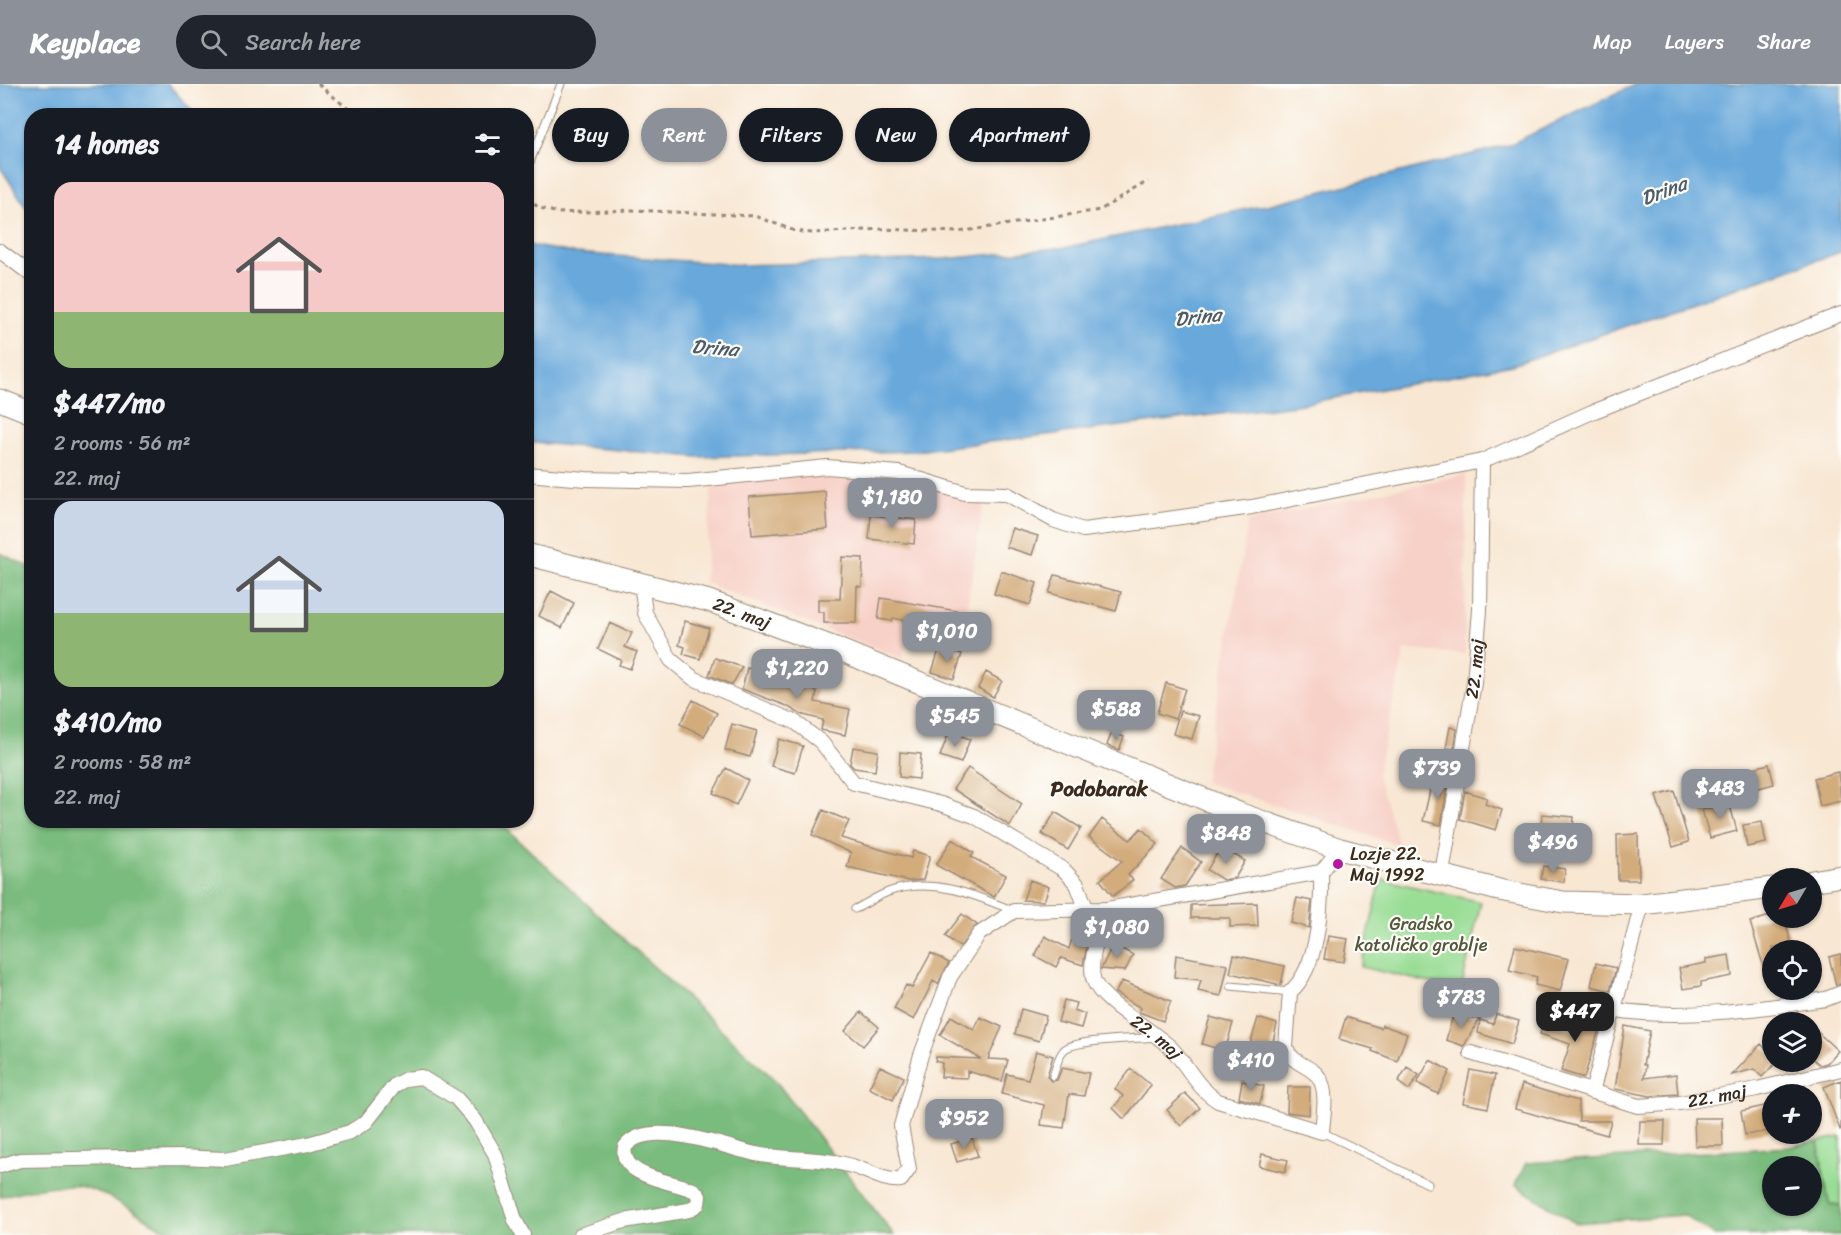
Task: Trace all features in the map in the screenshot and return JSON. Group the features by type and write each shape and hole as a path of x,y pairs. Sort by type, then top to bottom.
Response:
{"main road":[{"path":"0,400 24,410"},
{"name":"22. maj","path":"534,556 709,601 830,646 1241,814 1340,849 1442,873 1499,890 1563,902 1642,904 1762,889"},
{"path":"1822,879 1841,876"}],"street":[{"path":"0,251 24,269"},
{"path":"534,475 586,479 688,481 827,467 899,473 965,494 1007,494 1053,520 1083,530 1252,507 1482,461 1592,412 1665,386 1841,314"},
{"name":"22. maj","path":"1442,873 1474,683 1480,599 1482,461"},
{"path":"641,582 645,613 671,660 693,678 795,722 821,742 854,783 941,804 974,816 1064,870 1077,884 1086,908"},
{"path":"580,1235 624,1221 689,1210 698,1204 699,1196 695,1191 643,1174 628,1164 624,1157 625,1147 639,1136 677,1136 701,1139 759,1155 849,1165 895,1181 901,1180 909,1169 901,1126 921,1055 950,977 979,934 1014,911 1107,909 1321,872 1340,849"},
{"path":"1321,872 1322,903 1308,969 1300,984 1290,993 1286,1047 1289,1055 1319,1077 1325,1097 1322,1132"},
{"path":"1592,1092 1642,904"},
{"name":"22. maj","path":"1107,909 1097,941 1093,979 1105,996 1171,1048 1205,1093 1218,1101 1322,1132"},
{"path":"1615,1010 1651,1015 1731,1012 1826,999 1841,993"},
{"name":"22. maj","path":"1471,1053 1638,1106 1680,1103 1841,1070"},
{"path":"0,1166 20,1160 180,1157 225,1159 308,1144 350,1132 366,1122 395,1085 406,1079 421,1077 456,1098 475,1120 495,1154 515,1220 523,1235"}],"lane":[{"path":"534,152 561,84"},
{"path":"855,909 889,892 935,887 957,888 1014,911"},
{"path":"1231,986 1290,993"},
{"path":"1053,1076 1063,1050 1071,1046 1157,1037"},
{"path":"1322,1132 1428,1184"}],"path":[{"path":"318,84 347,108"},
{"path":"534,204 558,213 632,210 755,216 795,231 812,233 882,230 958,232 1100,210 1149,181"}],"shaded area":[{"path":"818,473 887,476 984,501 965,619 919,609 902,658 704,583 712,483"},
{"path":"1466,474 1465,654 1405,650 1377,775 1399,845 1204,782 1248,521"}],"green space":[{"path":"0,553 24,565 24,828 505,828 775,1080 894,1235 172,1235 113,1199 78,1186 49,1187 0,1197"},
{"name":"Gradsko katoličko groblje","path":"1381,879 1481,902 1461,990 1361,967"},
{"path":"1841,1137 1841,1205 1829,1204 1819,1144 1822,1144 1822,1140"},
{"path":"1819,1144 1821,1156 1762,1156 1762,1216 1822,1216 1822,1164 1829,1204 1841,1205 1841,1235 1713,1235 1684,1215 1575,1223 1515,1185 1526,1163"}],"water":[{"path":"0,84 168,84 190,108 24,108 24,204 0,167"},
{"name":"Drina","path":"1636,84 1841,84 1841,252 1513,365 1296,405 915,451 697,457 534,443 534,246 575,253 742,265 944,259 1068,247 1271,204 1509,145"}],"building":[{"path":"825,491 828,529 752,535 749,497"},
{"path":"871,515 916,520 914,544 869,539"},
{"path":"1012,528 1038,536 1032,555 1006,547"},
{"path":"842,557 863,558 862,587 857,586 856,623 824,623 824,612 818,612 818,599 840,599"},
{"path":"1001,571 1037,583 1030,605 994,594"},
{"path":"1055,575 1121,592 1116,611 1049,593"},
{"path":"551,591 574,603 562,628 539,616"},
{"path":"881,598 969,613 965,632 893,618 892,621 878,619"},
{"path":"685,621 709,628 700,659 683,654 685,647 679,645"},
{"path":"610,623 632,633 625,647 637,652 630,669 619,665 621,660 598,649"},
{"path":"940,647 962,654 954,679 932,672"},
{"path":"715,658 742,667 732,685 709,675"},
{"path":"747,668 778,676 776,682 817,691 815,702 850,709 845,735 821,730 823,720 800,714 787,706 742,689"},
{"path":"986,672 1002,681 993,697 978,688"},
{"path":"1166,683 1185,689 1175,719 1157,713"},
{"path":"693,700 717,713 704,736 680,724"},
{"path":"1180,711 1199,716 1192,739 1173,734"},
{"path":"732,724 757,731 750,757 725,750"},
{"path":"1450,727 1457,729 1454,749 1446,748"},
{"path":"949,732 970,739 961,763 940,756"},
{"path":"1112,732 1124,737 1119,750 1107,745"},
{"path":"779,739 803,746 795,773 771,766"},
{"path":"853,747 878,751 875,771 854,768 850,764"},
{"path":"900,752 921,754 919,779 899,777"},
{"path":"1769,764 1774,784 1755,789 1750,769"},
{"path":"726,768 748,780 736,805 713,793"},
{"path":"968,768 1022,804 1010,826 953,789"},
{"path":"1838,772 1841,801 1820,806 1814,778"},
{"path":"1434,773 1449,776 1441,825 1423,821"},
{"path":"1465,791 1487,798 1485,804 1502,810 1496,830 1460,819"},
{"path":"1674,791 1689,842 1673,847 1656,796"},
{"path":"1729,802 1737,831 1710,838 1702,810"},
{"path":"823,810 849,821 841,838 911,858 913,851 930,856 923,880 908,881 847,867 851,853 812,835"},
{"path":"1055,812 1081,828 1068,850 1042,834"},
{"path":"1542,814 1574,817 1571,847 1553,845 1554,837 1540,835"},
{"path":"1102,819 1130,840 1141,828 1158,844 1128,875 1133,880 1113,896 1100,880 1122,861 1089,837"},
{"path":"1762,822 1766,843 1747,847 1743,825"},
{"path":"1638,834 1639,880 1618,880 1617,835"},
{"path":"952,839 974,853 971,857 1006,875 994,897 936,865"},
{"path":"1221,847 1245,861 1235,878 1223,880 1207,870"},
{"path":"1182,848 1201,862 1185,886 1175,888 1161,879"},
{"path":"1543,866 1565,869 1564,882 1541,879"},
{"path":"1030,880 1049,887 1044,901 1023,900"},
{"path":"1297,898 1312,901 1309,928 1291,923"},
{"path":"1257,903 1258,926 1230,927 1230,918 1191,918 1191,905"},
{"path":"962,914 977,925 960,947 945,936"},
{"path":"1762,918 1762,928 1787,928 1790,940 1762,940 1762,962 1750,922"},
{"path":"1074,932 1089,936 1083,965 1061,958 1056,967 1035,956 1045,936 1069,949"},
{"path":"1328,936 1348,939 1344,962 1324,959"},
{"path":"1113,944 1133,955 1125,971 1101,969"},
{"path":"1515,946 1569,959 1560,991 1535,985 1537,977 1509,970"},
{"path":"931,953 949,963 938,984 933,981 914,1020 894,1009 906,985 912,988"},
{"path":"1841,954 1841,984 1836,985 1829,957"},
{"path":"1176,955 1228,965 1221,996 1198,991 1201,980 1174,977"},
{"path":"1234,955 1285,966 1281,985 1230,973"},
{"path":"1729,955 1732,976 1701,982 1701,986 1683,989 1679,968 1706,963 1706,959"},
{"path":"1596,963 1616,968 1610,991 1591,986"},
{"path":"1122,981 1171,1001 1163,1021 1139,1012 1141,1008 1115,993"},
{"path":"1064,1000 1076,1003 1074,1010 1085,1014 1081,1028 1058,1022"},
{"path":"1021,1009 1046,1016 1039,1041 1015,1034"},
{"path":"861,1012 879,1027 863,1046 845,1031"},
{"path":"1454,1012 1479,1019 1464,1046 1446,1040"},
{"path":"1496,1014 1519,1021 1512,1044 1478,1033 1480,1020 1493,1024"},
{"path":"951,1016 974,1030 980,1017 1002,1027 988,1059 1008,1060 1002,1081 967,1071 967,1078 941,1077 942,1063 935,1061 936,1057 981,1059 940,1035"},
{"path":"1579,1016 1601,1023 1584,1078 1561,1071 1570,1044 1540,1034 1544,1020 1574,1031"},
{"path":"1210,1017 1233,1023 1225,1051 1202,1044"},
{"path":"1346,1017 1381,1028 1382,1025 1407,1034 1397,1061 1372,1051 1373,1049 1339,1039"},
{"path":"1258,1018 1277,1024 1270,1055 1249,1048"},
{"path":"1625,1026 1650,1031 1643,1065 1646,1065 1644,1078 1676,1074 1678,1094 1650,1096 1615,1089"},
{"path":"1822,1036 1838,1051 1827,1063 1822,1064"},
{"path":"1761,1044 1762,1072 1767,1072 1762,1077 1754,1069 1732,1075"},
{"path":"1036,1051 1053,1056 1047,1076 1051,1081 1057,1080 1062,1068 1089,1073 1084,1096 1069,1094 1064,1128 1041,1125 1044,1105 1002,1094 1007,1074 1028,1079"},
{"path":"1430,1060 1450,1071 1438,1094 1417,1083"},
{"path":"880,1066 904,1077 893,1100 869,1088"},
{"path":"1407,1067 1419,1075 1409,1090 1398,1082"},
{"path":"1131,1069 1151,1085 1124,1119 1113,1108 1123,1096 1115,1089"},
{"path":"1470,1070 1495,1075 1488,1108 1463,1103"},
{"path":"1841,1080 1841,1129 1840,1130 1824,1087"},
{"path":"1242,1081 1264,1086 1260,1104 1239,1098"},
{"path":"1522,1084 1578,1101 1579,1121 1611,1121 1607,1135 1515,1109"},
{"path":"1288,1087 1310,1087 1309,1115 1287,1112"},
{"path":"1185,1093 1200,1108 1181,1126 1167,1110"},
{"path":"1762,1107 1762,1132 1745,1135 1741,1111"},
{"path":"1694,1118 1722,1118 1723,1146 1695,1146"},
{"path":"1640,1121 1665,1121 1664,1145 1639,1145"},
{"path":"972,1138 978,1156 957,1162 951,1144"},
{"path":"1262,1154 1288,1160 1285,1172 1259,1166"}],"place":[{"name":"Lozje 22. Maj 1992","path":"1338,864"}],"district":[{"name":"Podobarak","path":"1099,789"}]}
